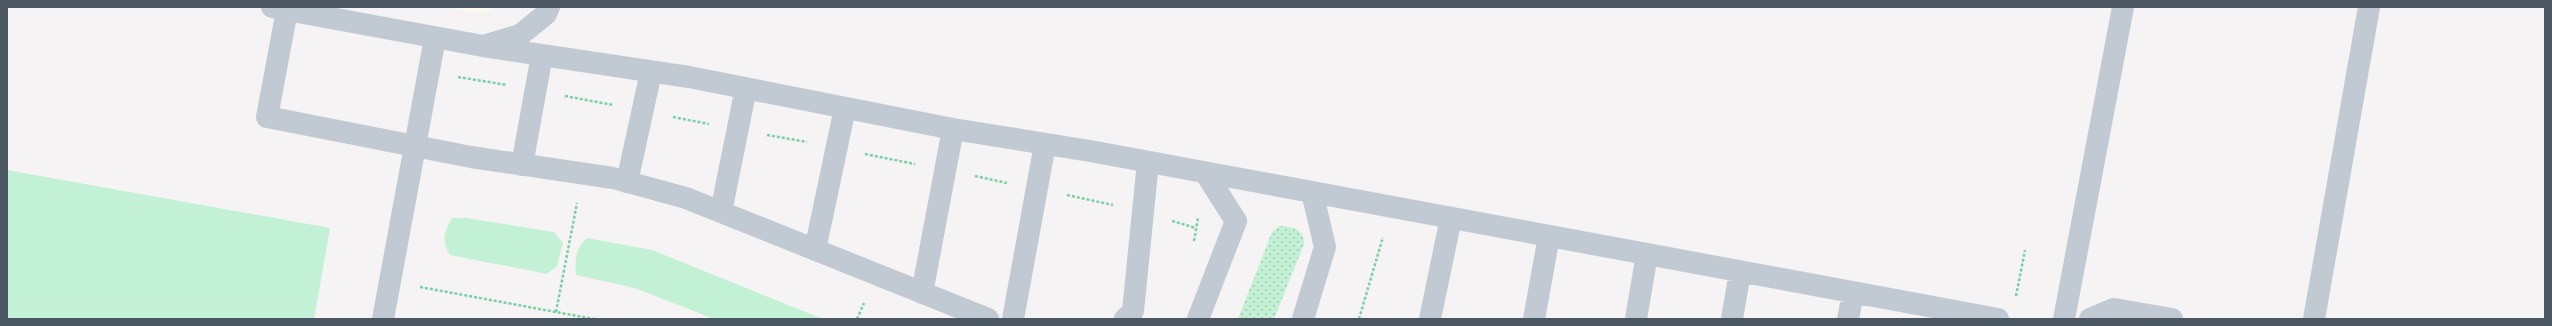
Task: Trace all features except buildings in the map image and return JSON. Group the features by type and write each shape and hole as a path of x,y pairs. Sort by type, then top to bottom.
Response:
{"lane":[{"path":"483,46 520,35 546,14 549,7"},
{"path":"2064,319 2123,7"},
{"path":"2314,319 2369,7"},
{"path":"988,319 686,198 627,182 415,146 267,117 283,8 435,38 746,88 953,129 1148,162 1206,174 1312,192 1647,254 1853,293 1949,314 1998,319"},
{"path":"383,319 435,38"},
{"path":"522,164 542,55"},
{"path":"627,182 651,72"},
{"path":"721,212 746,88"},
{"path":"815,250 846,108"},
{"path":"922,293 953,129"},
{"path":"1013,319 1045,144"},
{"path":"1125,319 1132,311 1148,162"},
{"path":"1198,319 1236,221 1206,174"},
{"path":"1303,319 1325,247 1312,192"},
{"path":"1430,319 1451,218"},
{"path":"1534,319 1549,236"},
{"path":"1636,319 1647,254"},
{"path":"1732,319 1740,272"},
{"path":"1848,319 1853,293"},
{"path":"2090,319 2114,308 2164,318"}],"path":[{"path":"556,312 582,174"},
{"path":"1359,319 1390,207"},
{"path":"2015,304 2025,250"},
{"path":"390,282 594,319"}],"shaded area":[{"path":"441,7 495,7 484,13"}],"green space":[{"path":"7,170 330,228 314,319 7,319"},
{"path":"452,218 466,218 554,232 563,243 557,266 547,274 450,255 445,246 445,232"},
{"path":"1279,226 1296,229 1302,235 1304,244 1274,319 1238,319 1272,232"},
{"path":"587,238 652,250 823,319 714,319 635,288 576,275 578,251 580,246"}]}
